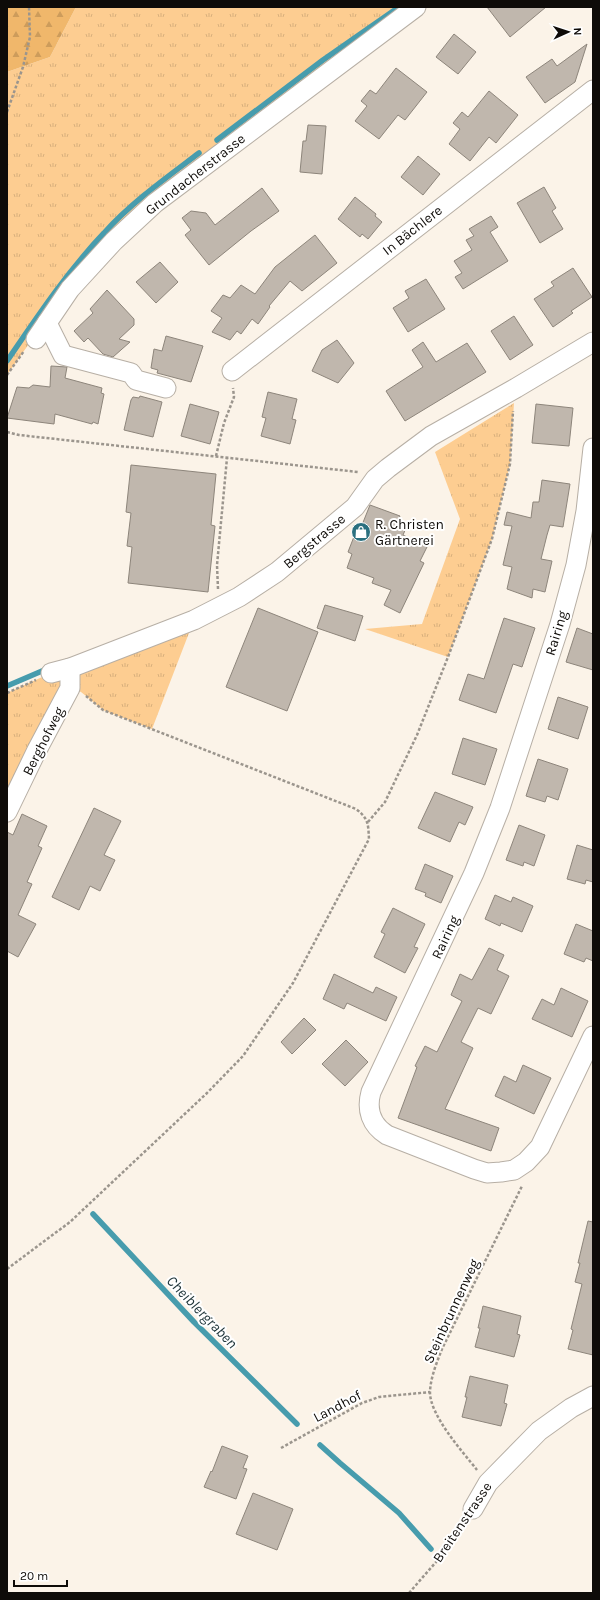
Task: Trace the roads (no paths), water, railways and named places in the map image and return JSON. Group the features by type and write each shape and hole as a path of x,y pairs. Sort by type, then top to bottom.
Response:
{"street":[{"name":"Grundacherstrasse","path":"36,339 70,290 114,241 155,203 416,7"},
{"name":"In Bächlere","path":"232,371 593,90"},
{"path":"47,323 63,355 131,374 136,380 166,388"},
{"name":"Bergstrasse","path":"51,673 70,668 194,620 239,597 277,572 355,508 376,479 388,468 431,436 593,343"},
{"name":"Rairing","path":"593,448 586,512 576,565 560,624 500,808 474,873 369,1099 369,1113 372,1120 381,1131 387,1135 487,1173 514,1170 526,1162 540,1147 593,1036"},
{"name":"Berghofweg","path":"7,812 37,750 70,688 70,668"},
{"name":"Breitenstrasse","path":"474,1509 488,1483 539,1431 571,1408 593,1396"}],"waterway":[{"path":"217,140 323,60 399,7"},
{"path":"7,361 41,311 90,248 126,211 199,153"},
{"path":"7,686 49,668"},
{"name":"Cheiblergraben","path":"93,1214 194,1322 297,1424"},
{"name":"Cheiblergraben","path":"320,1445 399,1513 431,1549"}],"place":[{"name":"R. Christen Gärtnerei","path":"361,532"}]}
